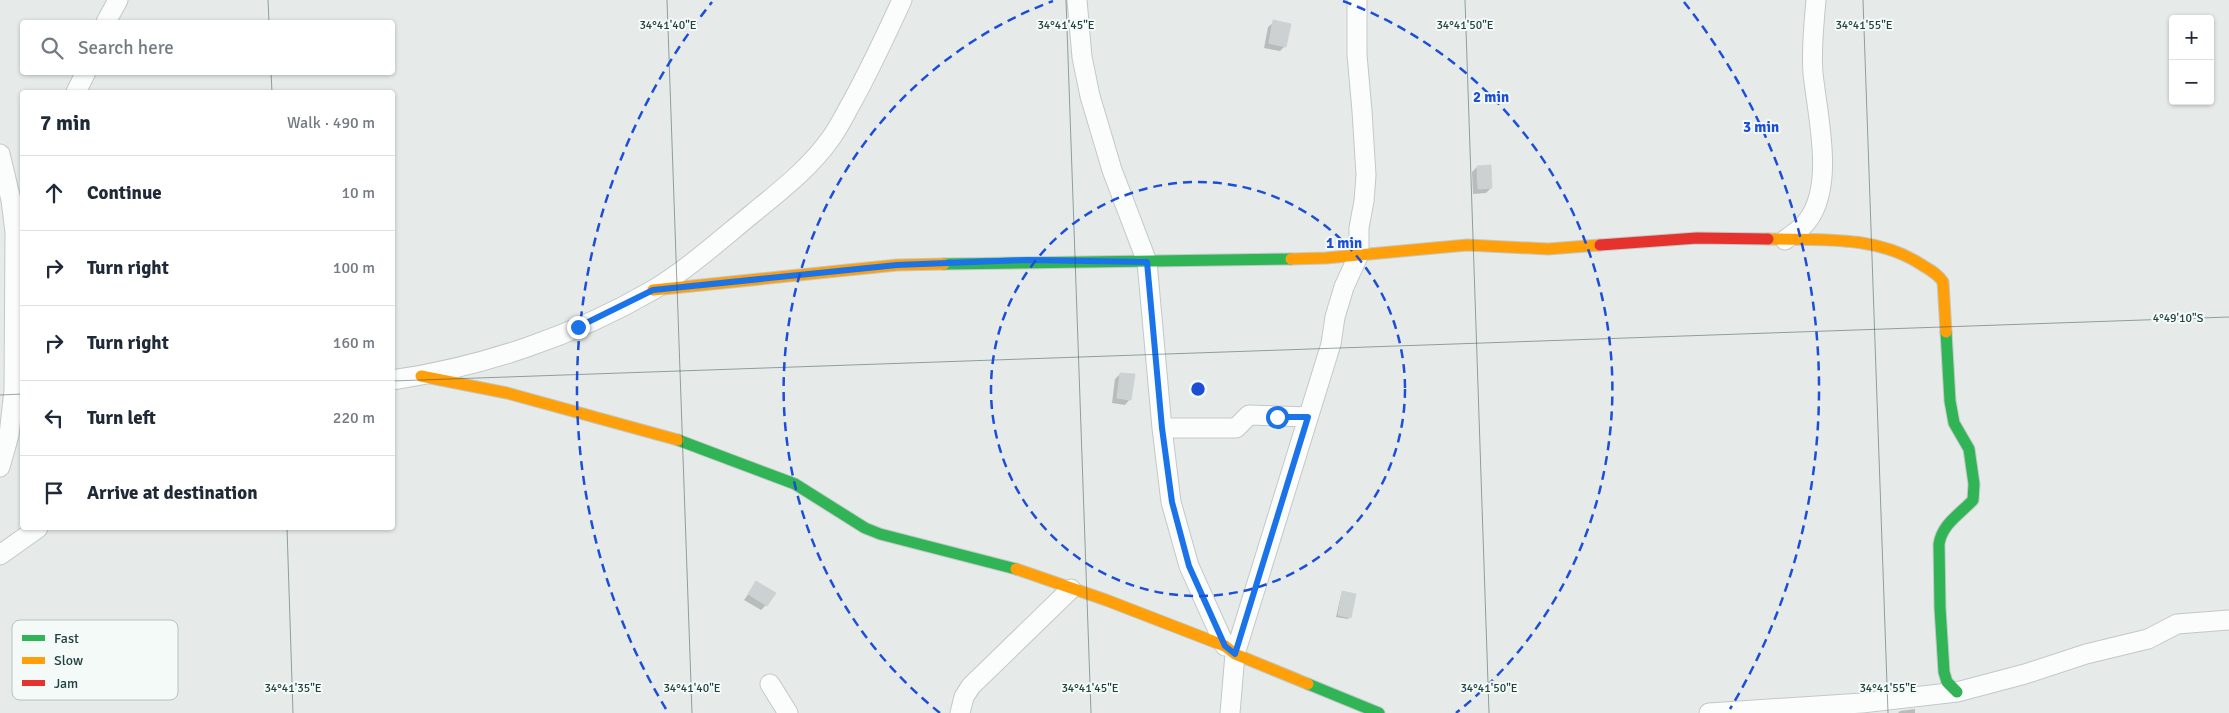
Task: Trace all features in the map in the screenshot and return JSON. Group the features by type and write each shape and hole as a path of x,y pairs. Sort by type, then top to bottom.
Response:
{"street":[{"path":"107,20 118,0"},
{"path":"395,380 421,376 514,353 578,327 653,290 708,251 793,180 816,158 833,136 872,64 902,0"},
{"path":"1076,0 1082,57 1090,96 1112,170 1147,262 1162,428 1172,502 1189,566 1230,650"},
{"path":"1230,713 1230,650 1331,344 1335,317 1344,287 1359,254 1359,228 1366,175 1357,55 1358,0"},
{"path":"1785,240 1808,221 1821,186 1821,150 1812,49 1816,0"},
{"path":"77,90 84,75"},
{"path":"0,154 11,200 16,232 13,386 9,435 0,467"},
{"path":"653,290 897,265 1027,260 1147,262 1307,258 1467,246 1548,249 1697,238 1854,241 1892,250 1912,258 1931,270 1943,282 1950,402 1954,423 1969,449 1974,484 1973,500 1943,530 1937,548 1940,584 1941,652 1946,681 1957,692"},
{"path":"13,386 20,352"},
{"path":"421,376 507,393 683,441 795,484 876,533 898,541 987,560 1071,589 1230,650 1379,713"},
{"path":"1162,428 1236,428 1249,415 1308,417"},
{"path":"0,555 35,530"},
{"path":"960,713 964,698 971,686 1071,589"},
{"path":"1709,713 1862,703 1957,692 2009,679 2086,654 2148,639 2177,624 2229,620"},
{"path":"770,684 788,713"}],"building":[{"path":"1273,20 1291,24 1286,47 1269,43"},
{"path":"1491,165 1492,188 1478,189 1477,166"},
{"path":"1120,373 1135,374 1131,400 1117,398"},
{"path":"756,581 776,593 767,606 748,594"},
{"path":"1342,591 1356,594 1351,618 1338,615"}],"traffic: fast":[{"path":"944,264 1291,259"},
{"path":"1946,332 1950,401 1954,423 1969,449 1974,484 1973,500 1948,525 1939,544 1944,672 1947,682 1957,692"},
{"path":"678,440 795,484 865,528 880,534 1016,569"},
{"path":"1308,684 1379,713"}],"traffic: slow":[{"path":"1768,239 1848,241 1886,248 1905,255 1934,272 1943,282 1946,332"},
{"path":"1291,259 1326,258 1467,245 1548,249 1600,245"},
{"path":"653,290 897,265 944,264"},
{"path":"421,376 507,393 678,440"},
{"path":"1016,569 1106,600 1225,646 1235,654 1308,684"}],"traffic: jam":[{"path":"1600,245 1697,238 1768,239"}],"route":[{"path":"578,327 653,290 897,265 1027,260 1147,262 1162,428 1172,502 1189,566 1225,646 1235,654 1308,417 1277,417"}]}
